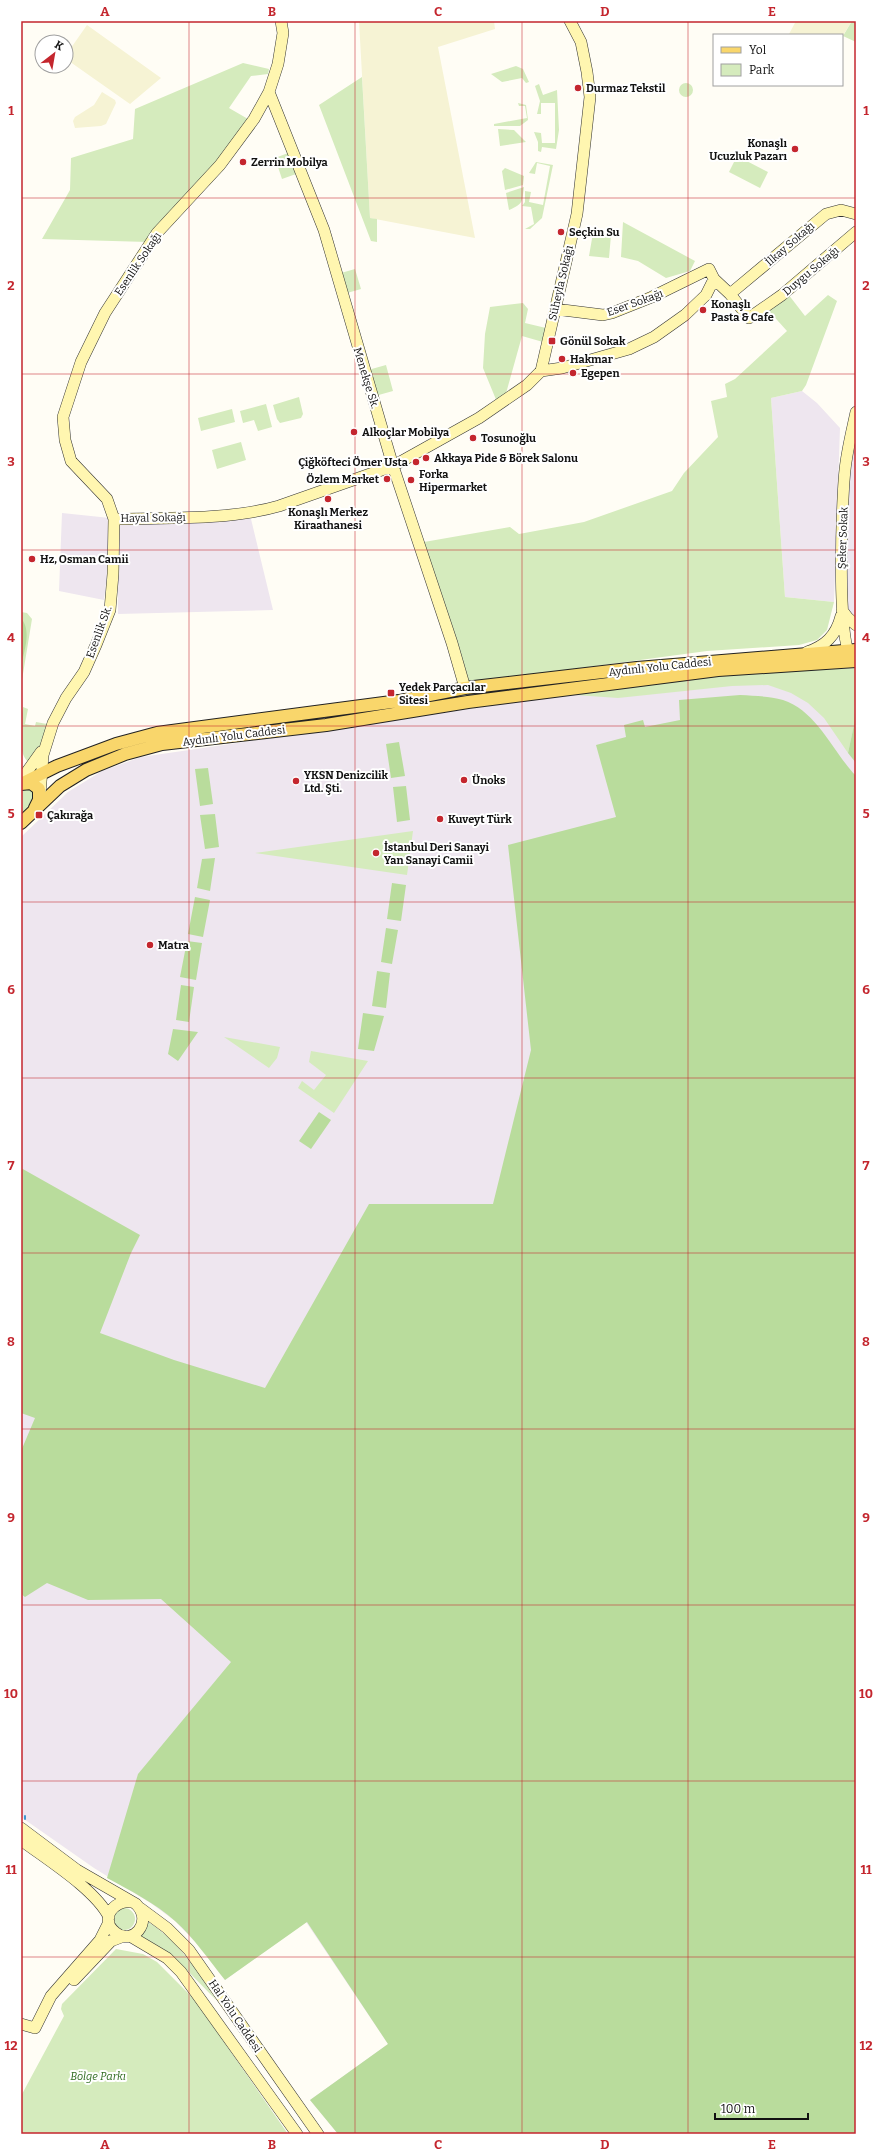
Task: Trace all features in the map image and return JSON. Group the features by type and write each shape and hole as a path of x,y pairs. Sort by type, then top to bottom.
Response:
{"main road":[{"name":"Aydınlı Yolu Caddesi","path":"21,784 41,772 64,763 116,744 157,733 399,701 465,688 637,668 803,653 850,647"},
{"name":"Aydınlı Yolu Caddesi","path":"21,822 64,783 107,760 145,748 326,724 468,702 718,670 856,660"},
{"path":"465,688 468,702"},
{"path":"21,784 26,783 35,786 40,795 33,810"}],"street":[{"name":"Esenlik Sokağı","path":"114,519 107,499 71,462 64,440 63,417 80,362 105,313 157,233 220,165 254,119 270,92 278,64 283,33 281,21"},
{"name":"Süheyla Sokağı","path":"541,371 577,214 590,97 581,42 570,21"},
{"name":"Menekşe Sk.","path":"270,92 324,230 393,466 452,643 465,688"},
{"name":"İlkay Sokağı","path":"730,294 826,214 841,210 856,214"},
{"name":"Duygu Sokağı","path":"711,274 730,294 749,318 782,295 856,232"},
{"name":"Eser Sokağı","path":"555,309 603,315 612,313 711,274"},
{"path":"393,466 479,418 527,386 541,371 562,368 629,349 654,337 685,314 706,295 711,274"},
{"name":"Şeker Sokak","path":"850,647 842,608 845,471 856,412"},
{"name":"Hayal Sokağı","path":"114,519 191,517 262,512 393,466"},
{"name":"Esenlik Sk.","path":"21,780 39,757 58,712 88,663 110,610 114,519"},
{"path":"842,608 845,615 856,626 848,631 850,656 856,660"},
{"path":"803,653 819,648 831,639 840,621 842,608"},
{"name":"Esenlik Sk.","path":"40,795 41,772 49,736"},
{"path":"46,747 47,760 55,764 64,763"},
{"path":"21,1828 78,1870 140,1908 144,1919 142,1925 135,1934 111,1941 56,1999 35,2028"},
{"path":"21,1840 88,1892 103,1907 114,1932 127,1936"},
{"path":"35,2028 51,1996 100,1940 114,1906 119,1903 130,1902"},
{"name":"Hal Yolu Caddesi","path":"140,1908 167,1928 189,1950 318,2134"},
{"name":"Hal Yolu Caddesi","path":"127,1936 167,1958 181,1972 297,2134"},
{"path":"21,2024 35,2028"}],"shaded area":[{"path":"359,21 494,21 495,29 438,47 475,238 370,218"},
{"path":"796,21 852,21 843,35 843,34 789,34"},
{"path":"87,25 161,78 130,104 74,65 74,44"},
{"path":"102,92 115,100 116,103 106,124 101,126 75,128 73,121 75,117 94,105"},
{"path":"802,391 817,403 840,428 834,602 785,597 771,398"},
{"path":"856,428 856,620 847,614 848,475"},
{"path":"62,513 110,518 110,551 104,600 59,591"},
{"path":"251,519 273,610 118,614 118,522"},
{"path":"856,668 856,2134 338,2134 310,2100 388,2044 306,1922 225,1980 198,1945 175,1921 152,1904 94,1868 21,1817 21,837 68,792 102,771 141,757 661,681"}],"green space":[{"path":"852,21 856,21 856,42 843,36"},
{"path":"243,63 269,69 268,74 251,76 229,108 248,119 218,162 175,206 148,242 42,239 70,190 71,158 133,139 135,109"},
{"path":"516,66 523,69 529,82 526,83 522,78 502,82 491,74"},
{"path":"362,77 370,218 377,219 377,242 371,241 319,105"},
{"path":"683,83 689,83 693,87 693,93 689,97 683,97 679,93 679,87"},
{"path":"539,84 543,95 557,90 559,130 556,149 542,147 541,152 538,151 538,142 534,132 541,133 542,143 555,143 555,103 541,103 541,114 537,114 540,101 535,86"},
{"path":"518,103 526,105 528,120 520,126 494,126 494,124 527,118 525,106 519,106"},
{"path":"498,129 514,130 526,142 500,146"},
{"path":"288,153 296,174 282,179 275,158"},
{"path":"737,156 768,172 760,188 729,172"},
{"path":"536,162 553,165 542,218 530,229 525,229 534,224 531,207 522,206 525,202 525,191 531,192 529,202 543,205 550,166 537,163 535,174 529,173"},
{"path":"505,168 524,176 523,185 505,190 502,171"},
{"path":"524,187 520,204 509,210 506,193"},
{"path":"623,222 695,261 690,271 666,278 638,261 621,257"},
{"path":"593,233 611,235 609,258 589,256"},
{"path":"355,269 361,289 347,293 341,273"},
{"path":"788,294 805,316 828,295 837,301 806,385 802,391 771,398 785,597 834,602 827,630 817,640 799,645 707,651 469,683 424,542 510,527 519,534 584,522 672,491 684,473 718,437 711,401 727,397 725,384 735,379 787,331 769,311"},
{"path":"523,303 528,309 525,323 546,328 543,342 522,336 505,397 497,402 483,368 485,334 490,307"},
{"path":"386,365 393,391 375,396 368,370"},
{"path":"299,397 303,414 301,418 280,423 277,419 273,405"},
{"path":"266,404 272,427 258,431 254,420 243,423 240,411"},
{"path":"232,409 235,422 201,431 198,418"},
{"path":"241,442 246,460 217,469 212,450"},
{"path":"21,612 27,613 32,619 21,686"},
{"path":"21,618 27,635 21,666"},
{"path":"856,668 854,725 848,753 824,718 808,703 791,693 768,685 732,686 618,698 575,695 661,681 743,673"},
{"path":"856,691 856,763 848,753 854,725"},
{"path":"740,695 762,696 783,700 795,705 806,713 824,733 856,776 856,2134 338,2134 310,2100 388,2044 307,1922 225,1980 195,1942 175,1921 151,1903 107,1878 138,1774 231,1662 161,1599 88,1600 47,1583 25,1597 21,1594 21,1451 35,1418 21,1413 21,1168 140,1235 131,1253 100,1333 174,1360 265,1388 369,1204 493,1204 531,1050 508,845 616,817 596,745 626,737 624,725 643,720 645,727 680,720 679,700"},
{"path":"23,707 28,709 25,724 35,726 36,722 47,724 45,737 33,764 27,761 21,748 20,739"},
{"path":"399,742 405,776 391,778 386,744"},
{"path":"208,768 213,804 200,806 195,769"},
{"path":"406,786 410,820 397,822 393,787"},
{"path":"28,787 35,792 31,804 21,815 21,790"},
{"path":"215,814 219,847 205,849 200,815"},
{"path":"413,831 407,875 255,853"},
{"path":"215,858 210,891 197,888 202,859"},
{"path":"392,883 406,885 401,921 387,919"},
{"path":"195,897 210,900 203,937 188,934"},
{"path":"386,928 398,930 392,964 381,962"},
{"path":"187,941 202,943 196,980 180,977"},
{"path":"377,971 390,973 386,1008 372,1006"},
{"path":"181,985 194,987 189,1022 176,1020"},
{"path":"363,1013 384,1016 374,1051 358,1049"},
{"path":"173,1029 198,1032 178,1061 168,1054"},
{"path":"224,1037 280,1047 277,1058 269,1068"},
{"path":"311,1051 368,1061 334,1113 298,1088 302,1081 314,1090 326,1075 309,1062"},
{"path":"319,1112 331,1120 311,1149 299,1141"},
{"path":"124,1908 132,1911 135,1919 132,1927 124,1930 116,1927 113,1919 116,1911"},
{"path":"148,1922 159,1929 178,1947 202,1978 216,2000 180,1963 140,1936 145,1930"},
{"name":"Bölge Parkı","path":"116,1949 143,1954 157,1962 194,1999 288,2134 21,2134 21,2096 64,2016 61,2009 62,2004"}],"place":[{"name":"Durmaz Tekstil","path":"578,88"},
{"name":"Konaşlı Ucuzluk Pazarı","path":"795,149"},
{"name":"Zerrin Mobilya","path":"243,162"},
{"name":"Seçkin Su","path":"561,232"},
{"name":"Konaşlı Pasta & Cafe","path":"703,310"},
{"name":"Gönül Sokak","path":"552,341"},
{"name":"Hakmar","path":"562,359"},
{"name":"Egepen","path":"573,373"},
{"name":"Alkoçlar Mobilya","path":"354,432"},
{"name":"Tosunoğlu","path":"473,438"},
{"name":"Akkaya Pide & Börek Salonu","path":"426,458"},
{"name":"Çiğköfteci Ömer Usta","path":"416,462"},
{"name":"Özlem Market","path":"387,479"},
{"name":"Forka Hipermarket","path":"411,480"},
{"name":"Konaşlı Merkez Kiraathanesi","path":"328,499"},
{"name":"Hz, Osman Camii","path":"32,559"},
{"name":"Yedek Parçacılar Sitesi","path":"391,693"},
{"name":"Ünoks","path":"464,780"},
{"name":"YKSN Denizcilik Ltd. Şti.","path":"296,781"},
{"name":"Çakırağa","path":"39,815"},
{"name":"Kuveyt Türk","path":"440,819"},
{"name":"İstanbul Deri Sanayi Yan Sanayi Camii","path":"376,853"},
{"name":"Matra","path":"150,945"}]}
